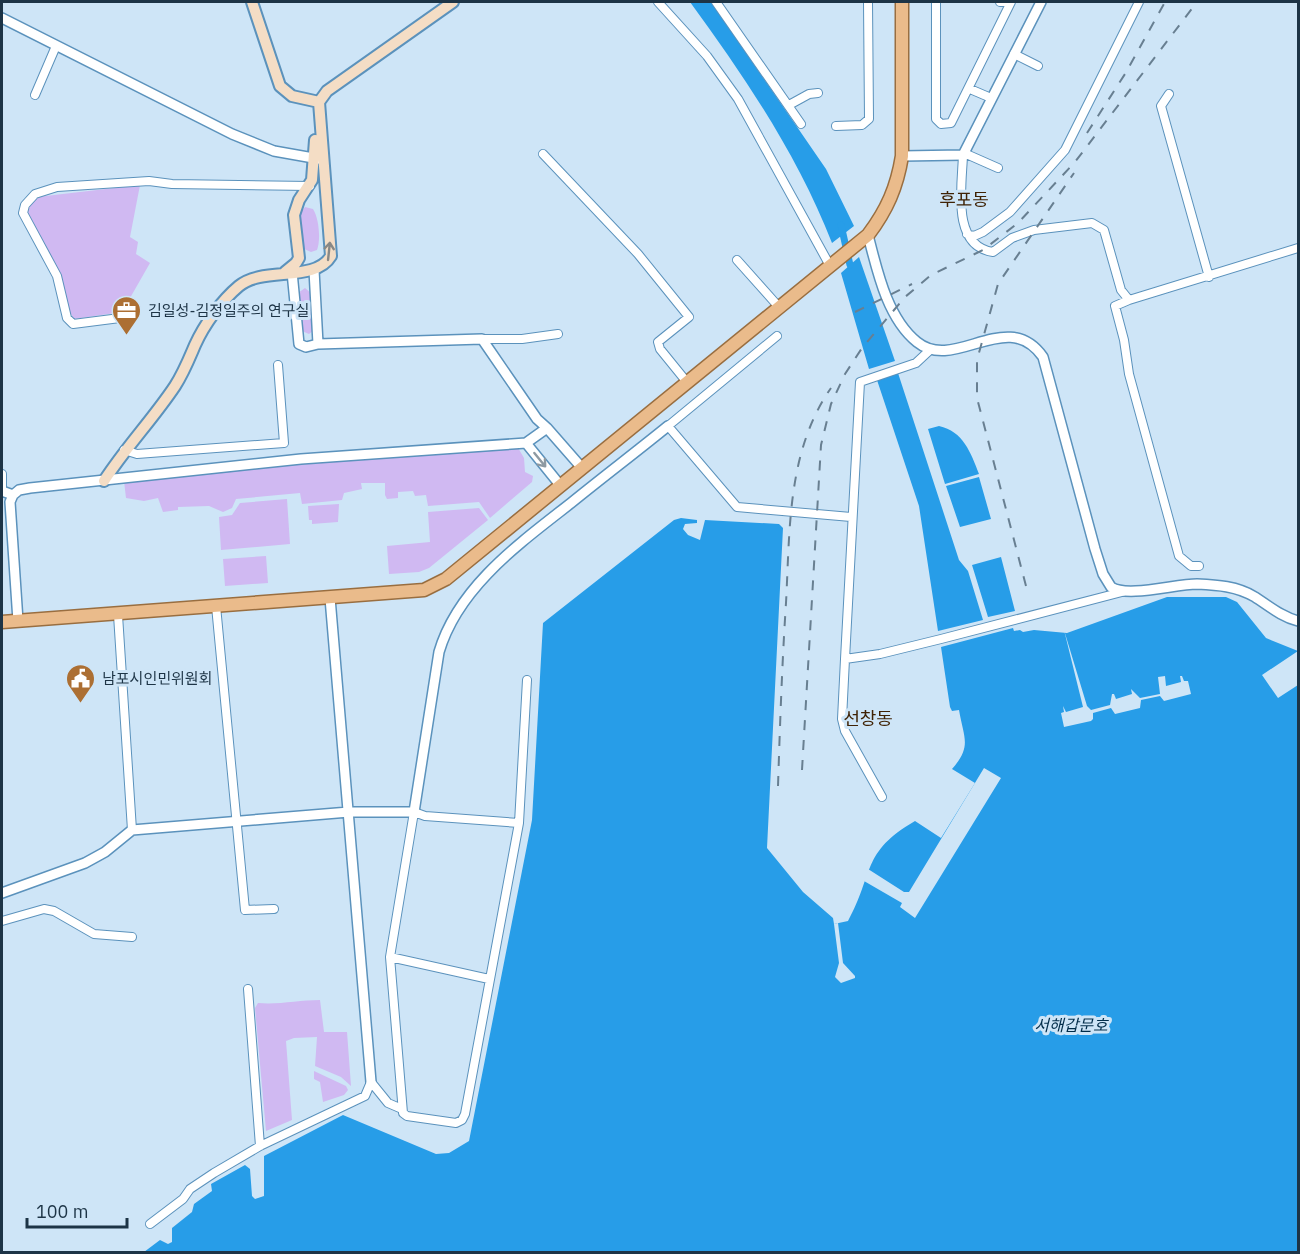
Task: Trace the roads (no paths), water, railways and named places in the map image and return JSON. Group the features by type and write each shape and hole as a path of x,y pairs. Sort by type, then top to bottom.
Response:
{"main road":[{"path":"252,2 280,86 292,96 318,104"},
{"path":"104,481 124,450 174,387 187,367 201,333 236,289 245,281 260,276 314,270 324,265 331,256 319,158 318,104 327,91 453,2"},
{"path":"2,622 424,590 436,585 864,238 890,201 899,177 902,156 902,2"},
{"path":"287,273 299,258 294,215 299,200 310,186 319,158"}],"street":[{"path":"658,2 707,56 738,99 833,261"},
{"path":"716,2 801,124"},
{"path":"836,126 862,125 869,119 868,2"},
{"path":"936,2 936,119 941,124 951,123 970,89 1011,2"},
{"path":"1000,2 1005,2"},
{"path":"1036,2 1041,2 964,154 962,215 967,234 983,250 993,252 1012,238 1034,230 1083,224 1098,225 1104,230 1121,290 1129,300"},
{"path":"967,234 974,236 983,232 1010,212 1065,150 1139,2"},
{"path":"2,18 232,134 274,151 319,158"},
{"path":"35,95 56,46"},
{"path":"1014,54 1038,66"},
{"path":"970,89 991,98"},
{"path":"789,105 808,94 818,93"},
{"path":"1169,94 1161,106 1209,277"},
{"path":"543,154 638,254 689,317 658,342 660,349 686,381"},
{"path":"902,156 964,154 998,168"},
{"path":"120,318 73,324 67,318 57,276 23,213 25,205 35,194 57,187 149,181 310,186"},
{"path":"864,238 894,311 916,342 931,349 951,349 1015,336 1035,346 1046,364 1103,574 1111,587 1122,592"},
{"path":"1199,566 1191,566 1179,556 1129,374 1124,340 1115,306 1209,277 1219,271 1299,248"},
{"path":"737,260 778,306"},
{"path":"314,270 318,344"},
{"path":"287,273 299,344 306,347 318,344 522,339 558,334"},
{"path":"527,680 519,823 462,1120 450,1123 406,1116 402,1108 390,957 439,652 447,629 499,562 777,336"},
{"path":"482,339 537,419 582,468"},
{"path":"882,797 845,731 842,719 858,387 862,378 916,363 931,349"},
{"path":"124,450 136,454 284,443 278,365"},
{"path":"668,426 737,507 851,517"},
{"path":"18,621 10,502 12,495 19,490 301,459 526,443 547,428"},
{"path":"526,443 560,485"},
{"path":"2,474 2,490 12,495"},
{"path":"845,659 941,639 1122,592 1185,584 1226,586 1244,591 1284,616 1299,621"},
{"path":"150,1224 183,1199 190,1189 260,1146 351,1105 364,1096 371,1082 330,598"},
{"path":"216,606 245,910 274,909"},
{"path":"118,615 132,830"},
{"path":"2,893 85,863 105,852 132,830 349,812 414,812 425,816 519,823"},
{"path":"2,921 44,909 54,911 94,934 132,937"},
{"path":"390,957 489,979"},
{"path":"248,989 260,1146"},
{"path":"371,1082 387,1103 402,1108"}],"water":[{"path":"690,2 711,2 826,169 854,226 832,243 787,148 731,59"},
{"path":"859,257 895,361 869,369 841,273"},
{"path":"898,373 959,560 968,571 983,620 938,631 919,506 877,380"},
{"path":"939,426 954,433 965,444 979,474 945,484 928,429"},
{"path":"979,477 991,519 960,527 946,486"},
{"name":"서해갑문호","path":"681,518 697,520 697,523 685,524 683,529 688,535 700,540 705,520 779,524 783,528 767,848 803,892 833,918 834,924 848,921 871,865 885,843 915,821 941,838 975,783 952,769 962,754 965,742 959,710 952,711 950,707 941,647 1013,628 1014,631 1023,632 1034,630 1067,633 1167,597 1226,597 1237,602 1266,638 1298,651 1298,1252 144,1252 160,1240 168,1244 172,1242 172,1228 192,1212 194,1204 212,1191 211,1184 245,1165 250,1169 252,1196 255,1199 264,1196 264,1156 343,1115 436,1154 449,1153 469,1141 532,820 543,623 674,520"},
{"path":"1001,557 1015,611 988,617 972,565"}],"waterway":[{"path":"841,225 850,265"}],"railway":[{"path":"1087,133 1125,74 1165,2"},
{"path":"802,770 821,445 831,404 845,374 862,348 905,297 931,275 983,250 1018,223 1075,162 1197,2"},
{"path":"1026,586 977,398 977,360 998,284 1074,173"},
{"path":"855,312 912,284"},
{"path":"778,786 790,519 798,464 806,438 831,388"}],"place":[{"name":"김일성-김정일주의 연구실","path":"127,336"},
{"name":"남포시인민위원회","path":"81,704"}],"district":[{"name":"후포동","path":"964,199"},
{"name":"선창동","path":"868,718"}]}
